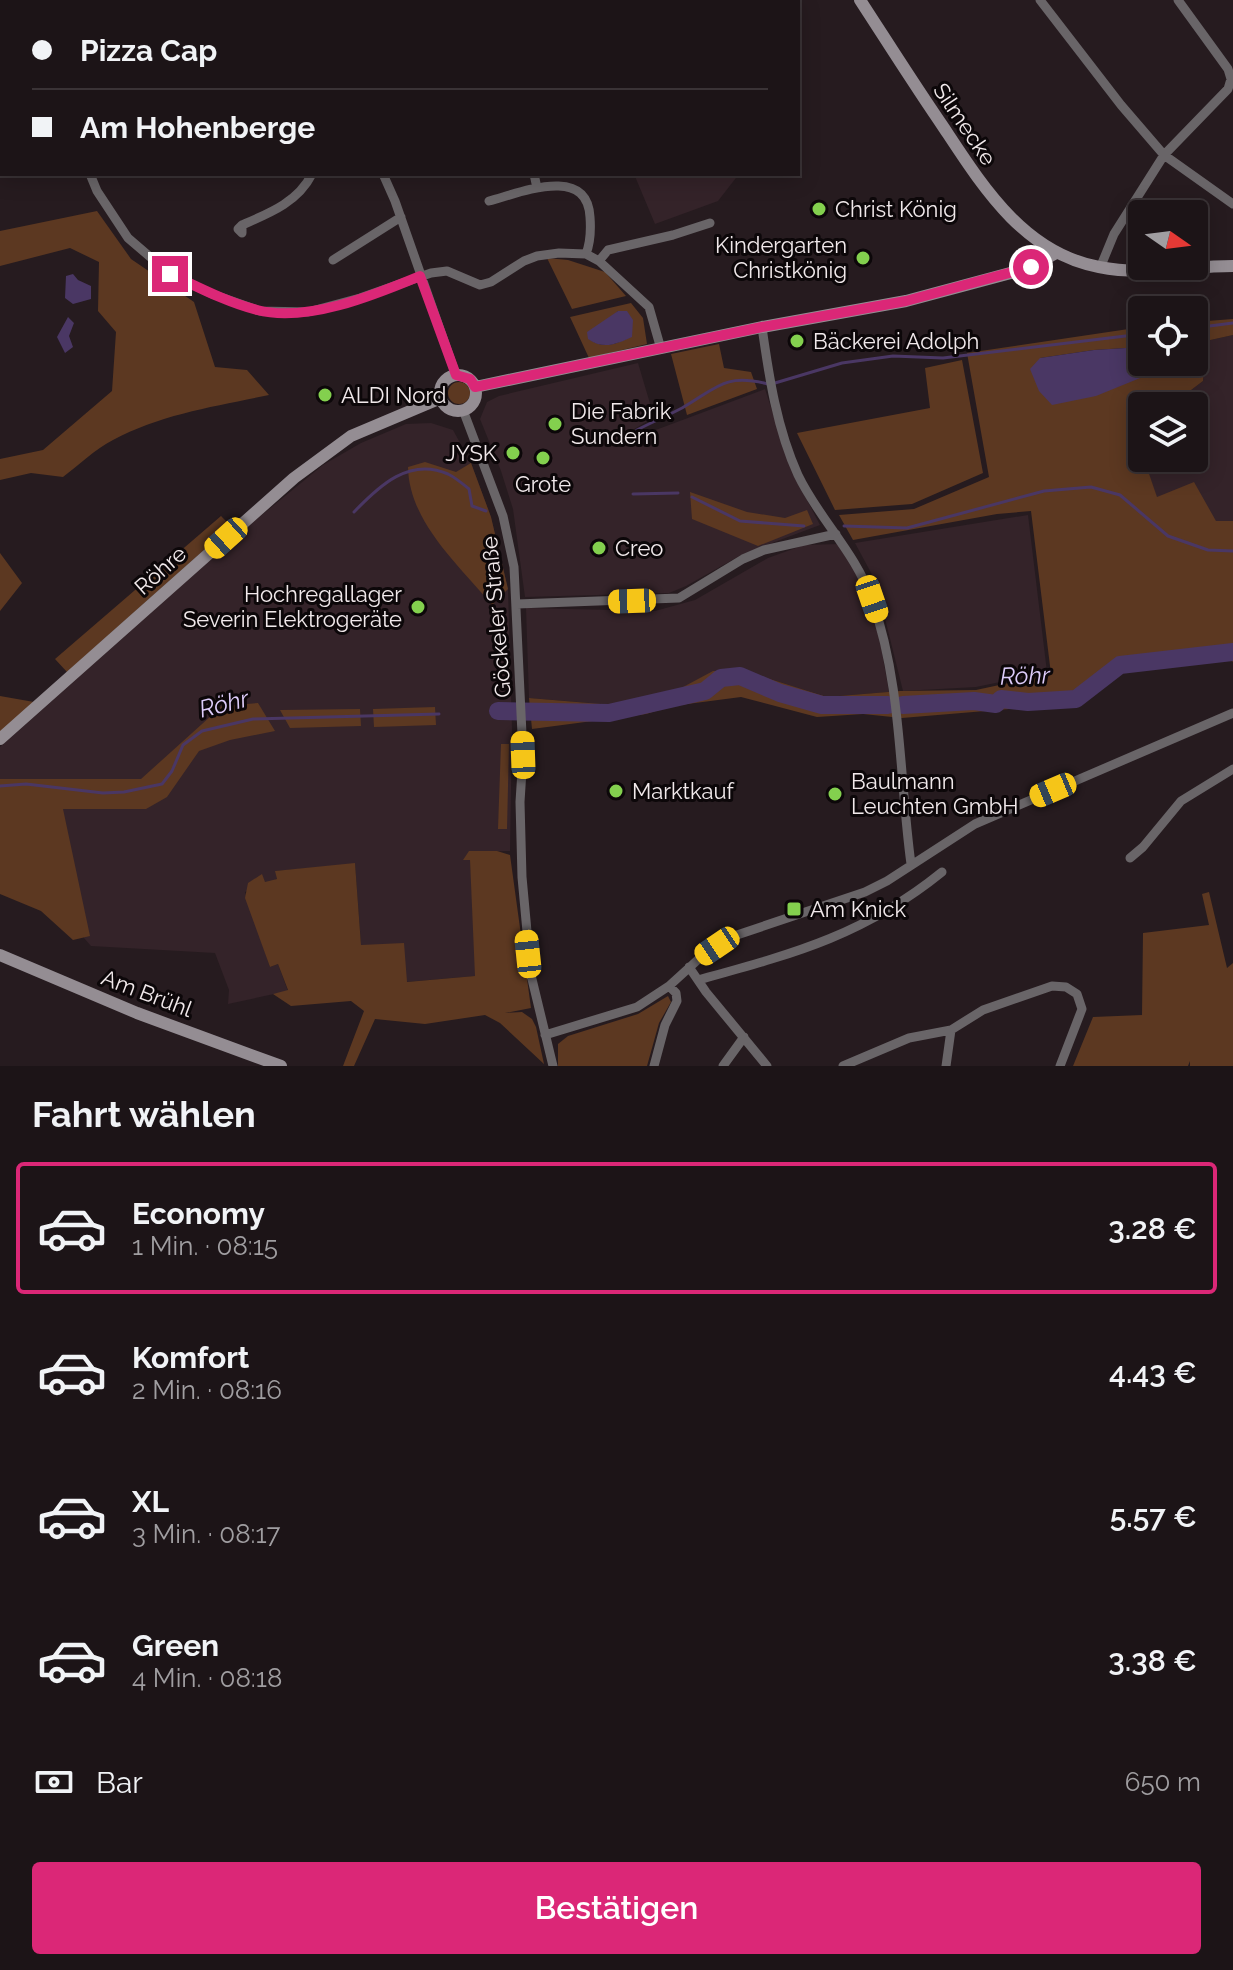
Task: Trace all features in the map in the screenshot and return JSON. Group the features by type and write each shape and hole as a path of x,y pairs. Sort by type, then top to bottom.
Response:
{"main road":[{"name":"Silmecke","path":"860,0 980,182 1003,211 1043,245 1056,253 1100,268 1127,271 1233,266"},
{"path":"475,387 762,327 906,301 1029,268 1056,253"},
{"path":"456,375 470,379 475,387 475,399 463,410 449,409 441,398 444,382 456,375"},
{"name":"Röhre","path":"0,739 294,478 351,436 441,398"},
{"name":"Am Brühl","path":"0,955 261,1062 281,1066"}],"street":[{"path":"1040,0 1164,155 1233,204"},
{"path":"1100,268 1114,234 1164,155 1228,89 1231,79 1228,69 1178,0"},
{"path":"91,176 97,191 128,238 170,274 212,294 260,311 308,312 360,298 420,276 447,271 480,285 537,256 586,254 599,261 649,307 661,349"},
{"path":"242,225 294,198 310,176"},
{"path":"384,176 456,375"},
{"path":"534,176 537,188"},
{"path":"489,201 537,188 571,186 584,194 590,211 591,242 586,254"},
{"path":"333,260 401,217"},
{"path":"599,261 608,250 710,223"},
{"path":"762,327 771,385 798,475 866,583 885,641 894,692 911,864"},
{"name":"Göckeler Straße","path":"463,410 503,516 514,567 522,721 522,877 531,975 553,1066"},
{"path":"517,604 679,598 754,554 836,534"},
{"path":"545,1035 637,1007 669,986 717,946 737,935 865,892 975,824 1233,713"},
{"path":"1130,858 1181,801 1233,769"},
{"path":"698,980 788,955 854,930 915,894 942,872"},
{"path":"689,967 767,1066"},
{"path":"654,1066 665,1025 677,1001 676,993 669,986"},
{"path":"843,1066 909,1038 951,1030 983,1010 1052,986 1066,987 1077,994 1082,1009 1060,1066"},
{"path":"946,1066 951,1030"},
{"path":"723,1066 744,1037"}],"shaded area":[{"path":"635,176 737,176 718,201 655,224"},
{"path":"97,211 131,259 194,302 215,367 247,370 269,395 190,412 131,431 100,448 63,477 31,473 0,480 0,459 43,450 112,391 116,332 98,311 99,262 70,248 0,266 0,231"},
{"path":"547,258 568,260 605,272 626,296 572,309"},
{"path":"73,274 91,286 91,299 73,304 65,298 66,276"},
{"path":"631,303 643,318 647,344 589,358 570,317","holes":["618,311 632,336 610,345 589,339"]},
{"path":"618,311 627,311 633,320 632,337 605,345 588,339 587,332"},
{"path":"68,317 74,323 69,336 73,347 65,353 57,337"},
{"path":"1233,319 1233,335 1208,341 1208,321"},
{"path":"1128,329 1128,348 1040,358 1128,371 1128,376 1203,376 1203,381 1188,392 1128,392 1128,472 1148,472 1157,497 1194,482 1216,521 1233,521 1233,662 1227,656 1123,670 1080,703 902,718 863,714 817,717 741,697 672,706 646,714 532,729 529,698 613,705 657,701 713,671 741,670 827,697 900,691 976,690 1051,674 1031,511 997,514 853,540 839,515 914,509 989,477 967,353"},
{"path":"1233,335 1233,521 1216,521 1157,498 1148,472 1208,472 1208,392 1188,392 1203,381 1203,376 1208,376 1208,341"},
{"path":"719,344 724,368 751,372 757,389 687,415 671,354"},
{"path":"1128,348 1128,376 1145,376 1096,396 1052,405 1039,391 1030,369 1040,358"},
{"path":"962,360 983,473 912,504 835,510 797,433 930,408 925,368"},
{"path":"638,363 654,417 621,437 621,443 765,389 791,469 820,525 743,554 669,593 525,597 513,509 480,419 487,402 499,396"},
{"path":"459,382 467,385 470,393 467,401 459,404 451,401 448,393 451,385"},
{"path":"431,423 453,430 471,463 491,517 508,589 512,729 510,851 470,852 476,976 406,982 361,945 355,864 276,871 277,879 245,892 270,967 278,964 288,991 228,1004 229,990 215,953 91,946 84,938 41,779 0,779 0,747 252,523 323,465 361,443 406,424"},
{"path":"425,462 456,472 471,463 491,517 508,589 492,605 438,542 417,506 408,467"},
{"path":"690,492 747,512 785,518 807,510 813,524 758,546 692,519"},
{"path":"1028,515 1047,672 976,687 903,691 876,582 855,543"},
{"path":"221,516 231,526 67,672 55,659"},
{"path":"840,544 865,587 880,641 889,692 827,697 741,670 713,672 657,701 613,705 529,698 526,608 655,611 695,600 768,558 804,545"},
{"path":"0,553 22,583 0,611"},
{"path":"0,696 34,702 0,739"},
{"path":"258,703 275,731 230,740 199,751 167,797 146,809 63,809 90,936 73,940 41,911 0,894 0,779 141,779 222,706"},
{"path":"435,707 436,725 374,727 373,709"},
{"path":"360,709 361,726 290,728 280,710"},
{"path":"501,744 509,744 507,829 498,829"},
{"path":"469,851 497,851 510,855 531,1008 505,1013 522,1012 532,1019 544,1064 500,1023 485,1015 425,1024 375,1019 354,1066 343,1066 364,1011 351,1001 291,1006 273,994 288,990 278,964 270,967 245,898 248,883 262,874 265,882 277,879 275,871 355,863 361,945 404,943 407,982 475,976 470,860 463,860"},
{"path":"1209,892 1227,968 1233,963 1233,1066 1190,1066 1190,1061 1188,1066 1073,1066 1093,1017 1142,1015 1143,933 1209,925 1202,894"},
{"path":"668,996 671,1002 659,1023 647,1066 558,1066 558,1044 568,1036 638,1014"}],"waterway":[{"path":"1208,326 1233,323"},
{"path":"775,383 842,363 893,356 943,358 1128,336"},
{"path":"637,430 722,384 741,380 768,384"},
{"path":"354,512 384,484 420,469 454,477 469,489 472,506 486,511"},
{"path":"844,526 907,528 1044,491 1091,487 1120,495 1168,536 1208,550 1233,551"},
{"path":"633,494 678,493"},
{"path":"692,497 740,521 804,526"},
{"name":"Röhr","path":"903,705 974,701 996,704 1001,699 1028,702 1076,699 1120,665 1233,652"},
{"name":"Röhr","path":"498,711 609,713 705,691 721,678 740,676 780,693 822,705 888,705"},
{"name":"Röhr","path":"0,786 26,784 103,793 124,792 162,784 172,771 183,745 202,731 253,719 439,714"}],"place":[{"name":"Christ König","path":"819,209"},
{"name":"Kindergarten Christkönig","path":"863,258"},
{"name":"Bäckerei Adolph","path":"797,341"},
{"name":"ALDI Nord","path":"325,395"},
{"name":"Die Fabrik Sundern","path":"555,424"},
{"name":"JYSK","path":"513,453"},
{"name":"Grote","path":"543,458"},
{"name":"Creo","path":"599,548"},
{"name":"Hochregallager Severin Elektrogeräte","path":"418,607"},
{"name":"Marktkauf","path":"616,791"},
{"name":"Baulmann Leuchten GmbH","path":"835,794"},
{"name":"Am Knick","path":"794,909"}],"route":[{"path":"170,274 212,294 260,311 308,312 360,298 420,276 456,375 470,379 475,387 762,327 906,301 1031,267"}]}
